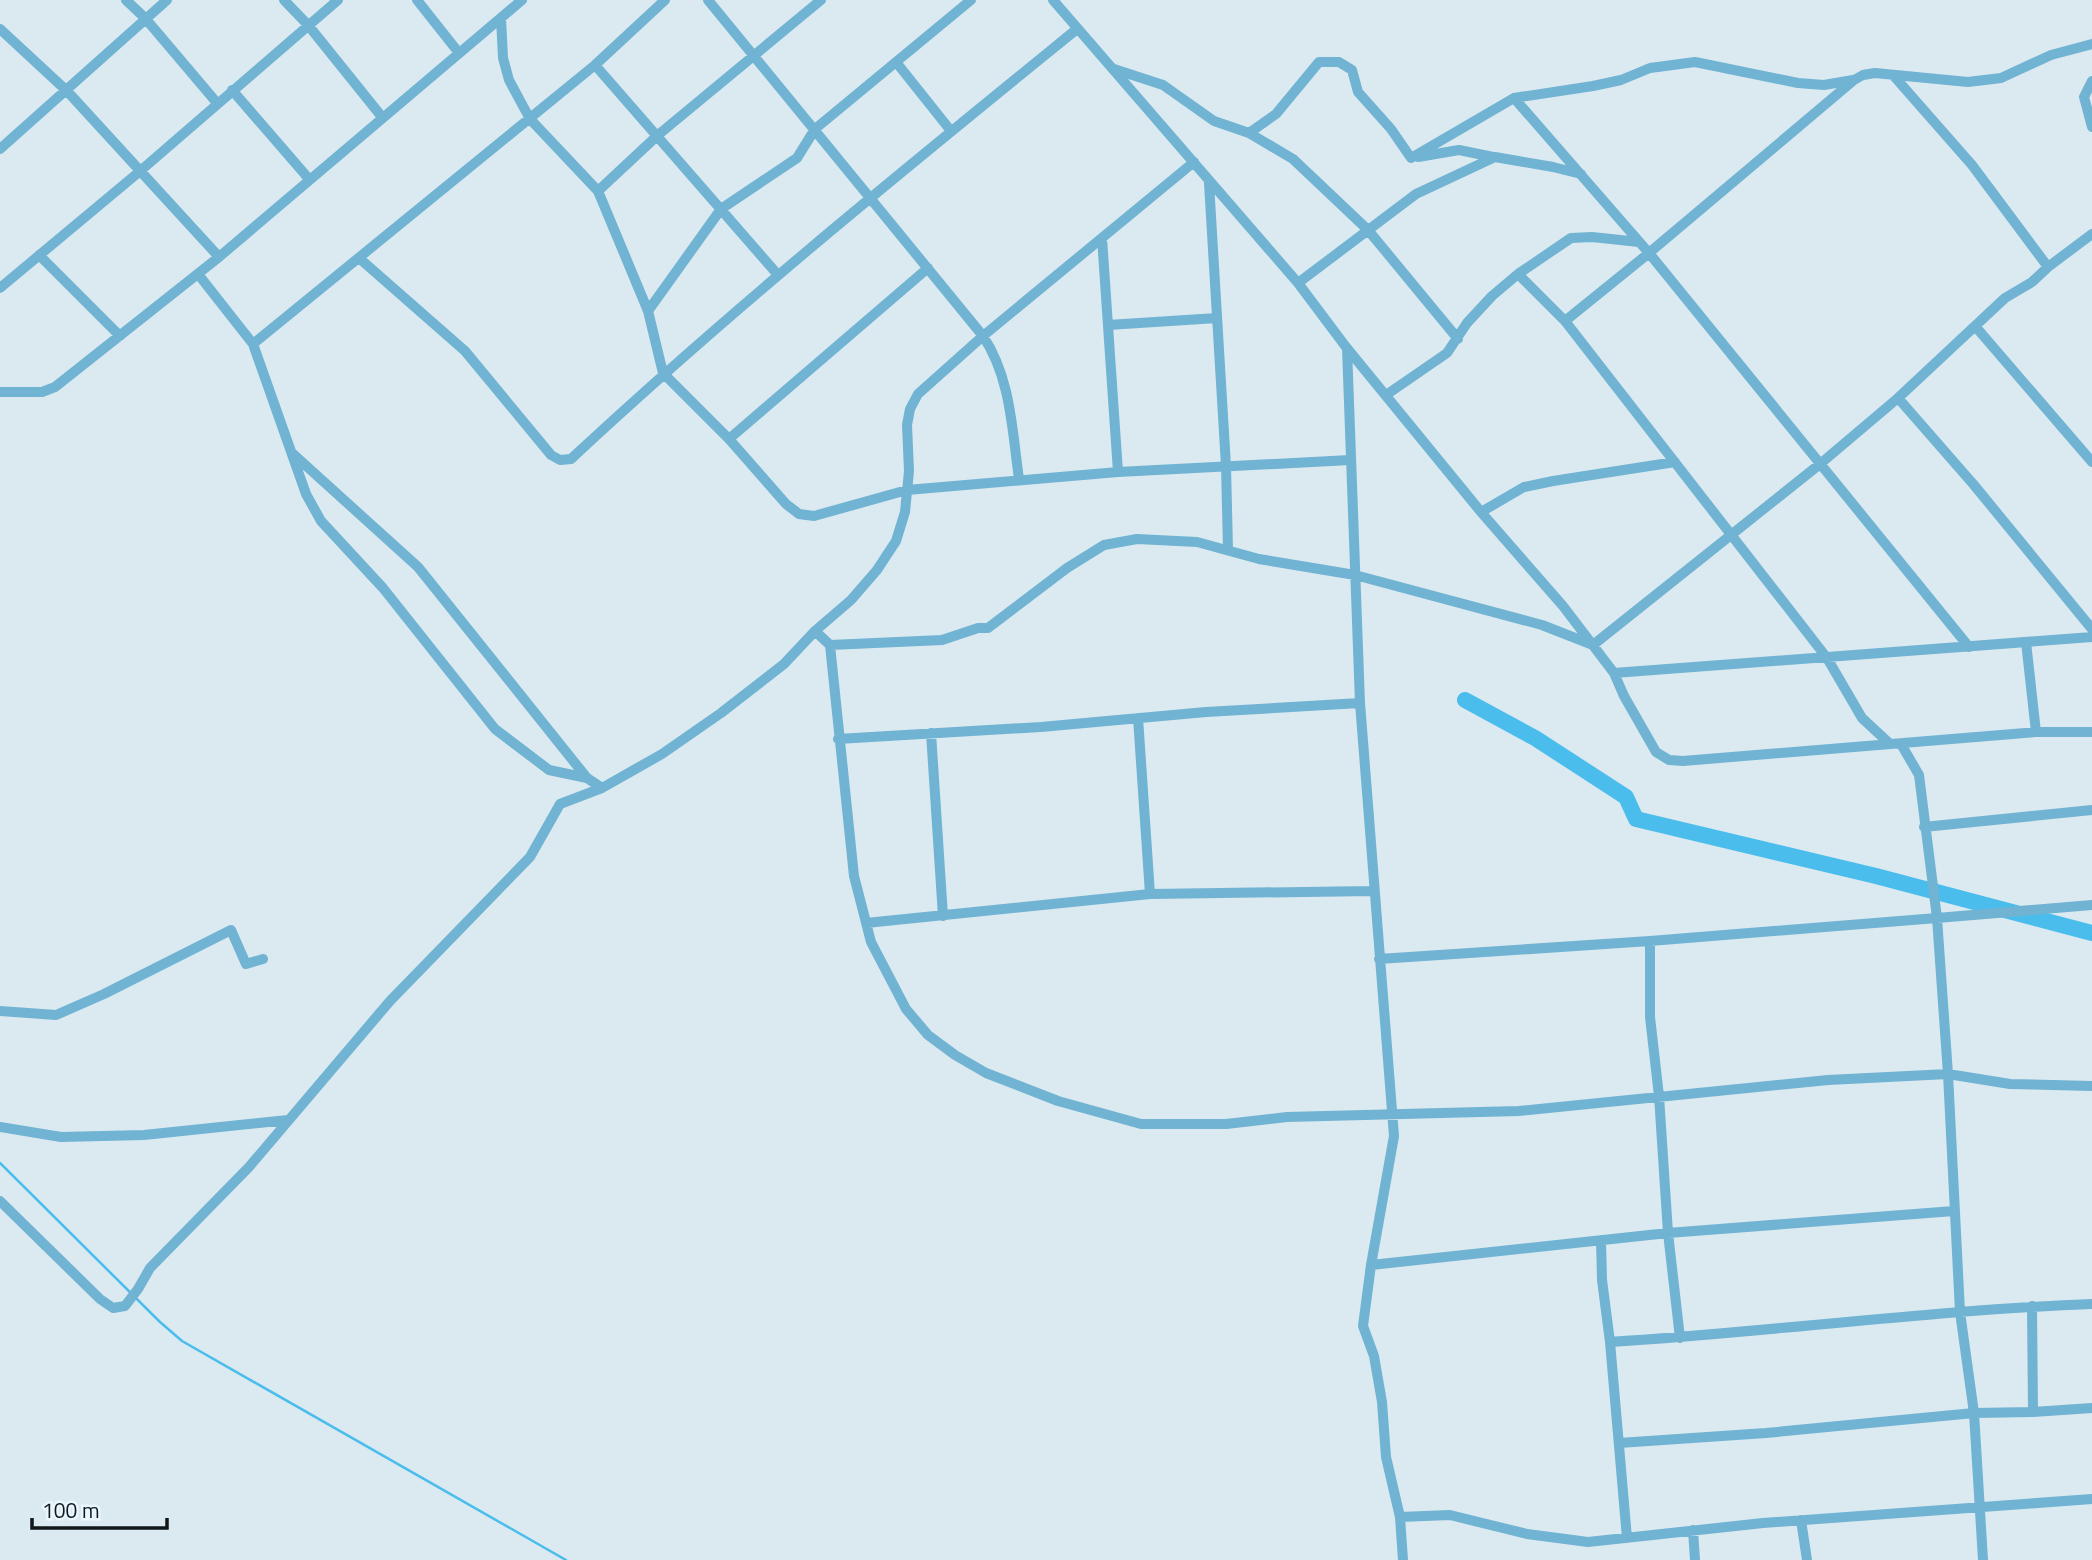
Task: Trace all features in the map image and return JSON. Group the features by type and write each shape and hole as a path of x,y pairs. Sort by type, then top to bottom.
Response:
{"street":[{"path":"126,0 145,18 217,103"},
{"path":"0,149 167,0"},
{"path":"284,0 308,25 382,117"},
{"path":"0,288 338,0"},
{"path":"417,0 459,53"},
{"path":"0,392 42,392 55,387 219,257 523,0"},
{"path":"253,344 595,65 666,0"},
{"path":"708,0 870,196 996,355 1005,380 1019,479"},
{"path":"598,191 658,135 821,0"},
{"path":"648,311 721,209 797,159 815,129 971,0"},
{"path":"1053,0 1298,283 1385,395 1563,606 1614,673 1656,752 1669,760 1683,761 2036,732 2092,732"},
{"path":"501,18 504,68 514,93 530,119 598,191 648,311 663,373 730,439 786,504 799,514 814,516 907,490 1019,479 1350,460"},
{"path":"0,29 67,91 219,257"},
{"path":"359,258 458,343 551,455 560,460 571,459 663,373 870,196 1077,29"},
{"path":"1565,321 1863,75 1968,82 2001,78 2066,50 2092,44"},
{"path":"896,62 951,131"},
{"path":"1249,134 1276,114 1319,62 1339,62 1352,70 1358,92 1391,129 1411,158"},
{"path":"1411,158 1514,98 1593,86 1620,80 1650,68 1695,62 1798,83 1824,85 1854,80"},
{"path":"595,65 778,275"},
{"path":"1113,69 1163,85 1214,121 1249,134 1293,159 1368,230 1458,339"},
{"path":"1893,75 1972,165 2048,267"},
{"path":"2092,81 2084,97 2092,127"},
{"path":"232,90 309,179"},
{"path":"1514,98 1649,253 1969,646"},
{"path":"1411,158 1459,150 1553,167 1581,175"},
{"path":"1298,283 1416,194 1494,157"},
{"path":"0,1201 100,1299 113,1308 125,1306 150,1268 249,1167 390,1001 530,857 560,804 602,788 662,754 721,713 784,664 815,631 851,600 896,541 905,512 909,471 907,425 910,410 918,394 983,336 1194,162"},
{"path":"1209,183 1226,466 1228,550"},
{"path":"1593,645 1820,464 1898,398 2004,298 2032,282 2092,234"},
{"path":"1385,395 1447,353 1467,323 1492,296 1518,274 1571,238 1592,237 1639,242"},
{"path":"1102,238 1118,472"},
{"path":"39,255 120,336"},
{"path":"730,439 928,268"},
{"path":"198,274 253,344 306,494 321,521 383,588 495,729 549,770 587,778"},
{"path":"1518,274 1565,321 1732,534 1827,658 1862,718 1895,744 1919,775 1937,918 1960,1312 1974,1413 1983,1560"},
{"path":"1108,326 1217,318"},
{"path":"1975,326 2092,462"},
{"path":"1346,347 1360,703 1394,1136 1363,1326 1374,1356 1382,1402 1386,1457 1400,1517 1403,1560"},
{"path":"1898,398 1974,485 2092,629"},
{"path":"290,451 418,567 587,778 602,788"},
{"path":"1481,512 1524,487 1675,462"},
{"path":"830,645 942,640 978,628 989,628 1067,568 1104,545 1137,539 1197,542 1259,559 1355,575 1542,625 1593,645"},
{"path":"815,631 830,645 854,876 872,942 906,1009 928,1035 955,1055 986,1073 1058,1101 1141,1124 1226,1124 1287,1117 1519,1111 1828,1080 1948,1074 2010,1084 2092,1086"},
{"path":"1614,673 2092,637"},
{"path":"2026,642 2036,732"},
{"path":"838,739 1360,703"},
{"path":"1138,718 1150,894"},
{"path":"931,733 943,916"},
{"path":"1924,827 2092,810"},
{"path":"866,923 1150,894 1373,891"},
{"path":"1379,959 1650,941 2092,905"},
{"path":"0,1011 56,1015 231,930 246,964 263,959"},
{"path":"1650,941 1650,1017 1660,1096 1668,1233 1681,1338"},
{"path":"0,1127 61,1137 103,1136 144,1135 288,1120"},
{"path":"1371,1265 1668,1233 1954,1211"},
{"path":"1601,1240 1601,1280 1610,1342 1627,1538"},
{"path":"1610,1342 2032,1306 2092,1304"},
{"path":"2032,1306 2033,1412"},
{"path":"1619,1443 1766,1433 1974,1413 2092,1408"},
{"path":"1400,1517 1450,1515 1527,1534 1588,1542 1801,1520 2092,1499"},
{"path":"1801,1520 1807,1560"},
{"path":"1693,1530 1695,1560"}],"waterway":[{"path":"1465,700 1535,738 1626,797 1636,819 1876,876 2092,933"},
{"path":"0,1163 182,1341 566,1560"}]}
